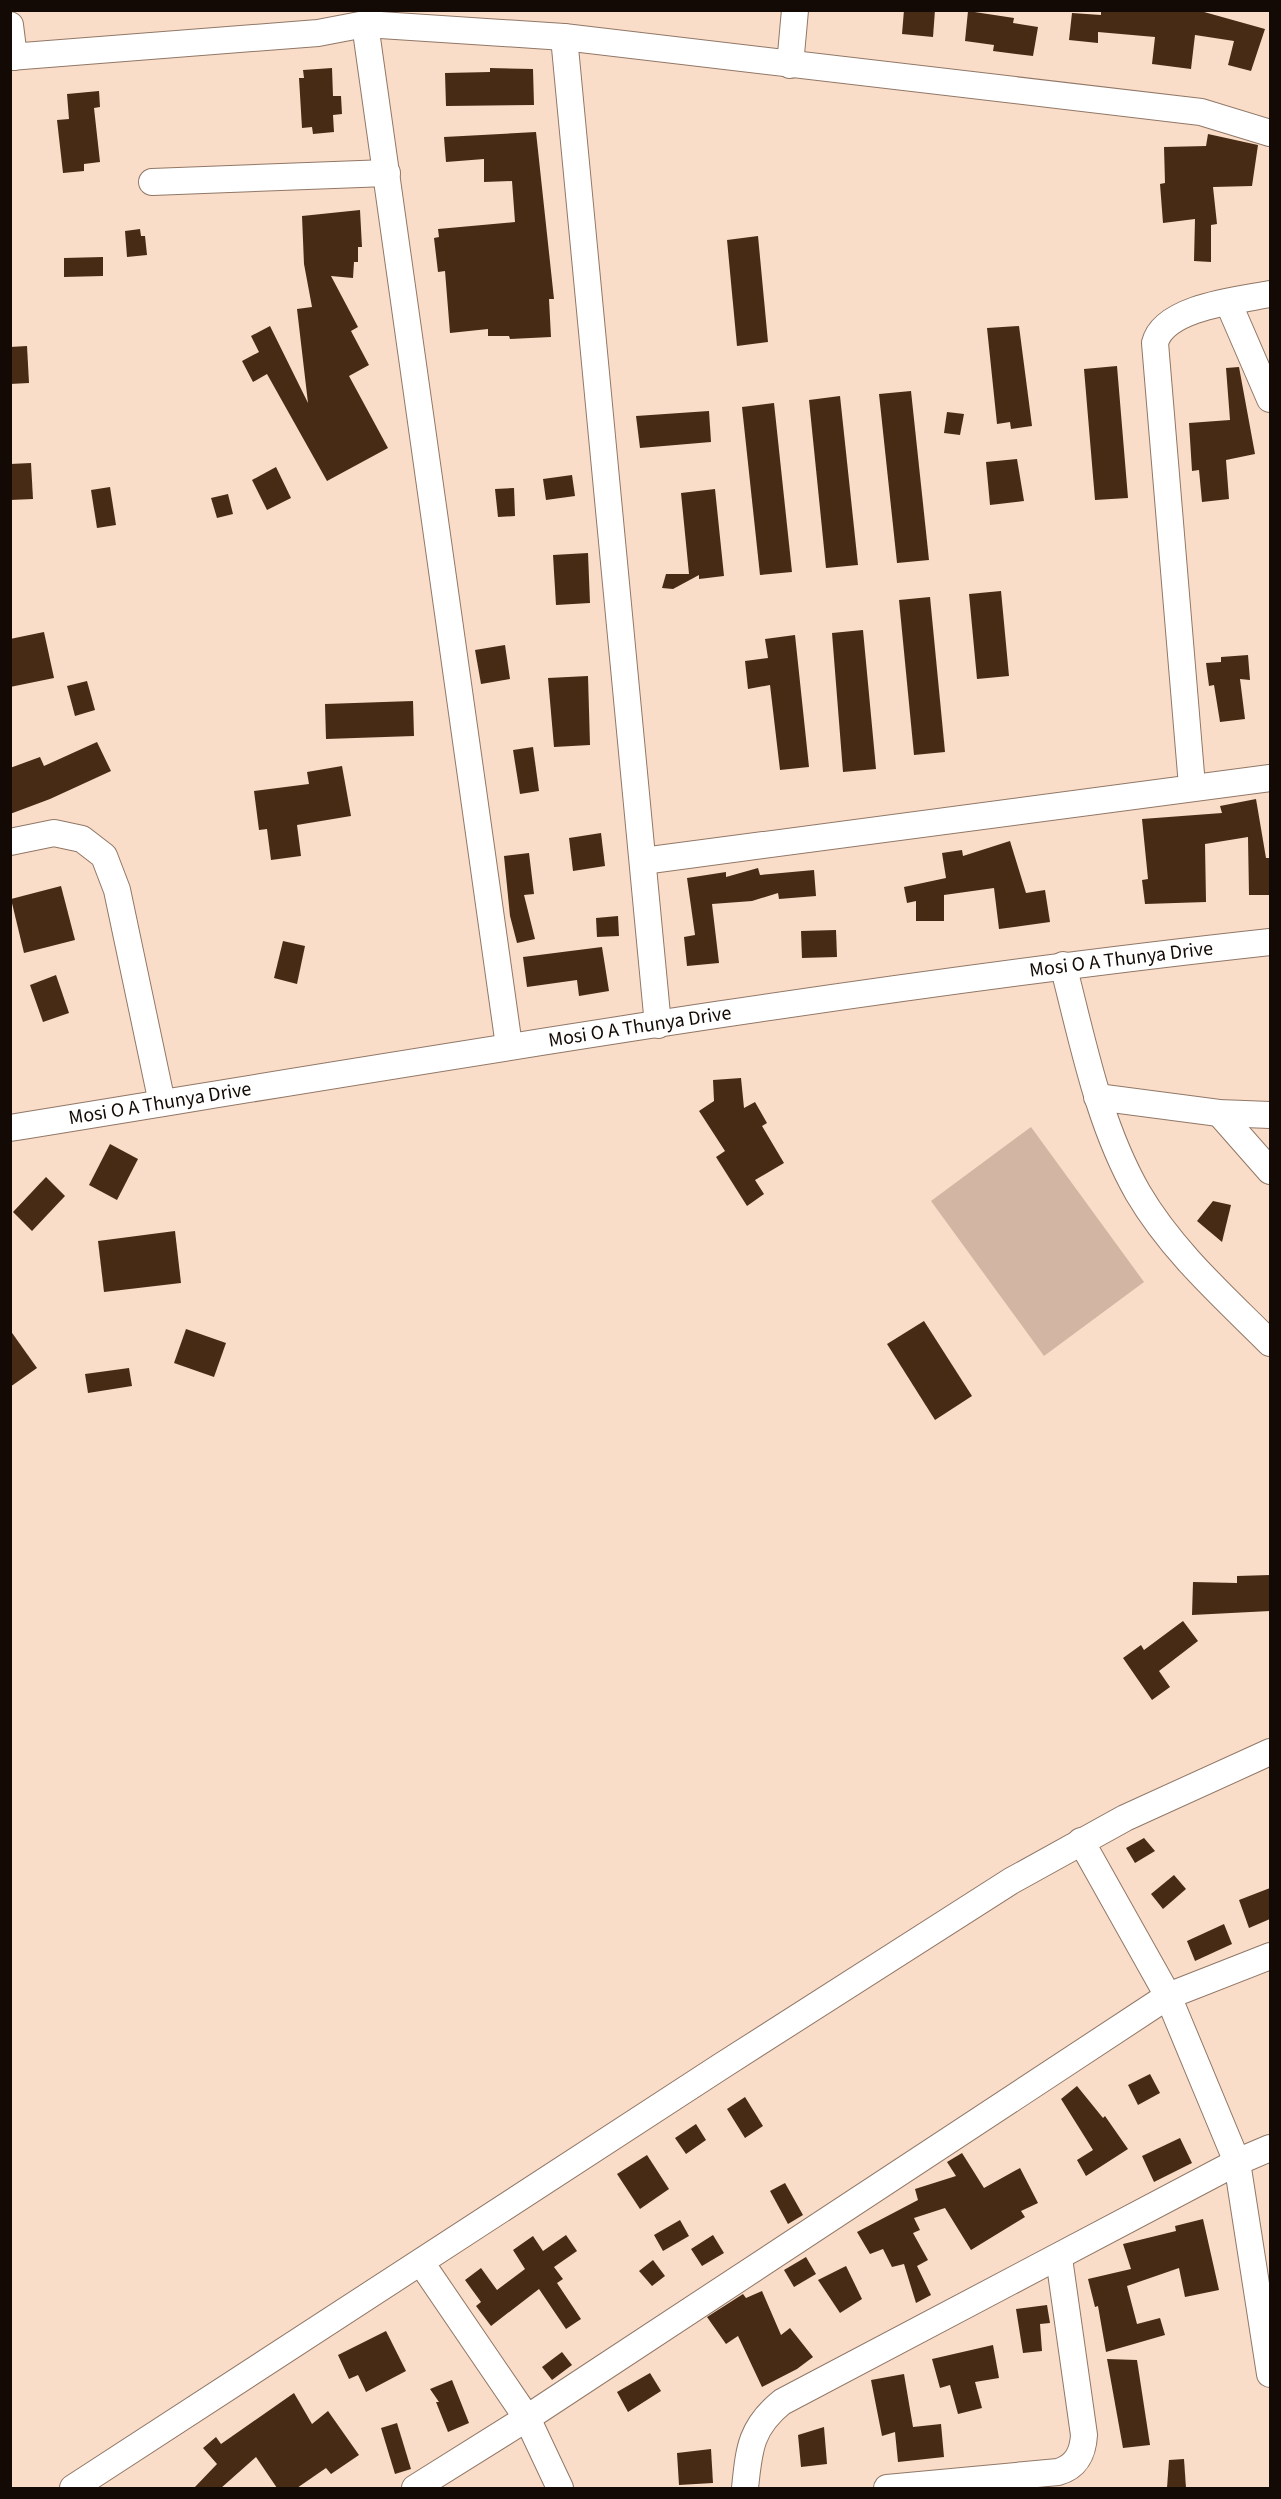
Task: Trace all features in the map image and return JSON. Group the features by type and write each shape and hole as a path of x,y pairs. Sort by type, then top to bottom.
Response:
{"street":[{"path":"790,65 795,10"},
{"path":"10,25 12,57 318,33 365,24 564,37 1201,112 1270,133"},
{"path":"365,24 509,1046"},
{"path":"564,37 658,1025"},
{"path":"152,182 387,173"},
{"path":"1192,786 1155,343 1157,335 1167,322 1227,302 1270,294"},
{"path":"1227,302 1270,399"},
{"path":"643,861 1192,786 1270,778"},
{"path":"10,842 54,833 82,838 104,856 117,890 162,1103"},
{"name":"Mosi O A Thunya Drive","path":"10,1128 509,1046 1063,964 1270,942"},
{"path":"1063,964 1097,1097 1124,1164 1159,1224 1184,1256 1270,1343"},
{"path":"1097,1097 1219,1113 1270,1115"},
{"path":"1219,1113 1270,1171"},
{"path":"73,2488 1011,1881 1125,1818 1270,1752"},
{"path":"1081,1841 1168,1996 1237,2162 1270,2374"},
{"path":"416,2488 527,2418 1168,1996 1270,1956"},
{"path":"746,2488 752,2439 767,2414 782,2402 1059,2258 1237,2162 1270,2148"},
{"path":"887,2488 1058,2472 1067,2469 1078,2460 1084,2447 1084,2435 1059,2258"},
{"path":"422,2264 527,2418 560,2488"}],"shaded area":[{"path":"1031,1127 1144,1282 1044,1356 931,1201"}],"building":[{"path":"904,10 935,10 933,37 902,34"},
{"path":"1101,10 1197,10 1265,29 1251,71 1228,65 1234,41 1195,35 1191,69 1152,64 1155,37 1098,32 1098,43 1069,40 1072,13 1101,15"},
{"path":"968,11 1014,18 1013,23 1038,27 1033,56 993,51 994,45 965,41"},
{"path":"332,68 333,96 341,96 342,114 333,115 334,132 313,134 312,127 302,128 299,78 304,78 303,70"},
{"path":"490,68 533,69 534,105 446,106 445,73 490,72"},
{"path":"99,91 100,107 94,108 100,162 84,164 84,171 63,173 57,120 69,119 67,94"},
{"path":"536,132 554,299 549,299 551,337 510,339 509,336 488,336 488,329 450,333 445,271 438,272 434,238 439,237 438,229 515,222 512,181 484,182 484,159 446,162 444,137"},
{"path":"1208,134 1258,145 1252,186 1213,187 1217,224 1211,225 1211,262 1194,261 1195,219 1163,223 1160,184 1165,183 1164,147 1206,146"},
{"path":"360,210 362,247 358,247 358,262 354,262 353,278 331,276 358,327 351,331 369,365 349,376 388,448 327,481 267,374 253,382 242,361 259,352 251,336 270,326 308,403 297,309 312,307 304,264 302,216"},
{"path":"140,229 141,236 145,236 147,255 127,257 125,231"},
{"path":"758,236 768,342 737,346 727,240"},
{"path":"103,257 103,276 64,277 64,258"},
{"path":"1019,326 1032,426 1011,429 1010,422 997,424 987,328"},
{"path":"27,346 29,383 10,384 10,347"},
{"path":"1117,366 1128,498 1095,500 1084,369"},
{"path":"1239,367 1255,454 1226,460 1229,499 1202,502 1199,470 1192,471 1189,423 1230,420 1226,368"},
{"path":"911,391 929,560 897,563 879,394"},
{"path":"840,396 858,565 826,568 809,400"},
{"path":"774,403 792,572 760,575 742,407"},
{"path":"709,411 711,442 640,448 636,416"},
{"path":"947,412 964,414 960,435 944,433"},
{"path":"1017,459 1024,501 990,505 986,462"},
{"path":"31,463 33,499 10,500 10,464"},
{"path":"276,467 291,498 267,510 252,480"},
{"path":"572,475 575,496 546,500 543,479"},
{"path":"110,487 116,525 97,528 91,490"},
{"path":"514,488 515,516 498,517 495,489"},
{"path":"715,489 724,576 699,579 699,575 673,589 662,588 666,574 689,574 681,493"},
{"path":"228,494 233,514 217,518 211,498"},
{"path":"588,553 590,603 556,605 553,555"},
{"path":"1001,591 1009,676 977,679 969,594"},
{"path":"930,597 945,752 914,755 899,600"},
{"path":"863,630 876,769 843,772 832,633"},
{"path":"44,632 54,678 10,687 10,639"},
{"path":"795,635 809,767 780,770 770,685 748,689 745,661 768,658 765,639"},
{"path":"505,645 510,679 481,684 475,650"},
{"path":"1248,655 1250,680 1240,679 1245,719 1220,722 1214,685 1209,686 1206,663 1221,662 1221,657"},
{"path":"588,676 590,745 554,747 548,678"},
{"path":"87,681 95,710 75,716 67,686"},
{"path":"413,701 414,736 326,739 325,704"},
{"path":"97,742 111,771 50,799 10,814 10,768 40,757 44,766"},
{"path":"533,747 539,791 520,794 513,750"},
{"path":"342,766 351,816 297,825 301,856 271,860 267,829 259,830 254,791 309,784 307,772"},
{"path":"1256,799 1266,858 1270,858 1270,895 1249,895 1248,837 1205,844 1206,902 1145,904 1142,880 1148,879 1142,819 1222,813 1220,806"},
{"path":"601,833 605,866 573,871 569,838"},
{"path":"1010,841 1026,893 1045,890 1050,922 999,929 994,888 944,895 944,921 916,921 916,901 907,903 904,887 946,878 942,853 962,850 963,856"},
{"path":"529,853 534,894 524,895 535,939 517,943 510,916 504,856"},
{"path":"758,868 760,875 814,870 816,896 779,899 778,893 752,901 712,904 719,963 687,966 684,937 695,935 687,878 726,872 726,877"},
{"path":"61,886 75,940 24,953 11,899"},
{"path":"618,916 619,936 597,937 596,918"},
{"path":"836,930 837,957 802,958 801,931"},
{"path":"283,941 305,946 297,984 274,978"},
{"path":"602,947 609,991 579,996 577,980 527,987 523,957"},
{"path":"56,975 69,1013 43,1022 30,985"},
{"path":"741,1078 744,1108 755,1102 767,1123 762,1126 784,1163 755,1180 764,1194 747,1206 716,1157 725,1151 699,1111 714,1101 713,1080"},
{"path":"110,1144 138,1159 117,1200 89,1185"},
{"path":"46,1177 65,1196 32,1231 13,1212"},
{"path":"1213,1201 1231,1205 1222,1242 1197,1221"},
{"path":"175,1231 181,1283 104,1292 98,1241"},
{"path":"924,1321 972,1396 935,1420 887,1344"},
{"path":"186,1329 226,1343 214,1377 174,1363"},
{"path":"10,1330 37,1368 10,1387"},
{"path":"129,1368 132,1386 88,1393 85,1374"},
{"path":"1270,1575 1270,1611 1192,1615 1193,1582 1237,1583 1237,1576"},
{"path":"1183,1621 1198,1641 1159,1671 1170,1687 1152,1700 1123,1658 1141,1645 1144,1650"},
{"path":"1144,1838 1155,1851 1135,1863 1126,1848"},
{"path":"1174,1875 1186,1889 1163,1909 1151,1894"},
{"path":"1270,1888 1270,1919 1249,1928 1239,1900"},
{"path":"1224,1924 1232,1944 1195,1961 1187,1941"},
{"path":"1150,2074 1160,2093 1138,2105 1128,2085"},
{"path":"1077,2086 1103,2118 1105,2116 1128,2149 1086,2176 1077,2160 1093,2150 1061,2099"},
{"path":"745,2097 763,2126 745,2138 727,2109"},
{"path":"696,2124 706,2140 686,2154 675,2138"},
{"path":"1180,2138 1192,2163 1154,2182 1142,2156"},
{"path":"962,2153 984,2188 1020,2168 1038,2203 1021,2211 1025,2217 971,2250 945,2208 914,2218 920,2230 913,2233 928,2260 917,2266 931,2295 916,2303 904,2264 892,2267 883,2249 870,2254 857,2232 918,2200 915,2189 956,2176 947,2162"},
{"path":"647,2155 669,2189 640,2209 617,2174"},
{"path":"785,2183 803,2215 788,2224 770,2191"},
{"path":"1203,2219 1219,2290 1185,2297 1179,2268 1127,2286 1137,2324 1160,2318 1165,2335 1106,2352 1098,2306 1095,2307 1088,2279 1131,2269 1123,2244 1176,2231 1175,2226"},
{"path":"680,2220 689,2236 663,2251 654,2235"},
{"path":"566,2235 577,2251 554,2267 563,2279 557,2283 581,2319 566,2329 539,2289 491,2326 476,2306 481,2302 465,2280 481,2268 497,2290 525,2269 513,2250 533,2236 543,2251"},
{"path":"713,2235 724,2253 702,2266 691,2249"},
{"path":"806,2257 816,2274 794,2287 784,2270"},
{"path":"653,2260 665,2276 652,2286 639,2271"},
{"path":"846,2266 862,2299 840,2313 818,2280"},
{"path":"762,2291 781,2335 790,2328 813,2357 797,2369 762,2387 738,2336 726,2344 707,2317 743,2294 746,2298"},
{"path":"1047,2305 1050,2323 1040,2324 1042,2351 1023,2353 1016,2309"},
{"path":"386,2331 406,2371 366,2392 358,2375 349,2379 338,2355"},
{"path":"993,2345 999,2378 975,2382 982,2408 958,2414 950,2385 940,2388 932,2359"},
{"path":"562,2352 572,2365 552,2380 542,2367"},
{"path":"1107,2359 1137,2360 1150,2445 1123,2448"},
{"path":"650,2373 661,2391 628,2412 617,2392"},
{"path":"904,2374 913,2427 941,2424 944,2457 898,2462 895,2432 882,2436 871,2380"},
{"path":"452,2380 469,2423 448,2432 436,2402 439,2402 430,2389"},
{"path":"294,2393 312,2424 328,2411 359,2455 331,2474 326,2468 297,2488 277,2488 256,2457 221,2488 194,2488 217,2464 203,2448 216,2437 221,2444"},
{"path":"397,2423 411,2469 395,2474 381,2428"},
{"path":"824,2427 827,2464 801,2467 798,2435"},
{"path":"711,2449 713,2483 679,2485 677,2453"},
{"path":"1184,2459 1186,2488 1167,2488 1169,2460"}]}
